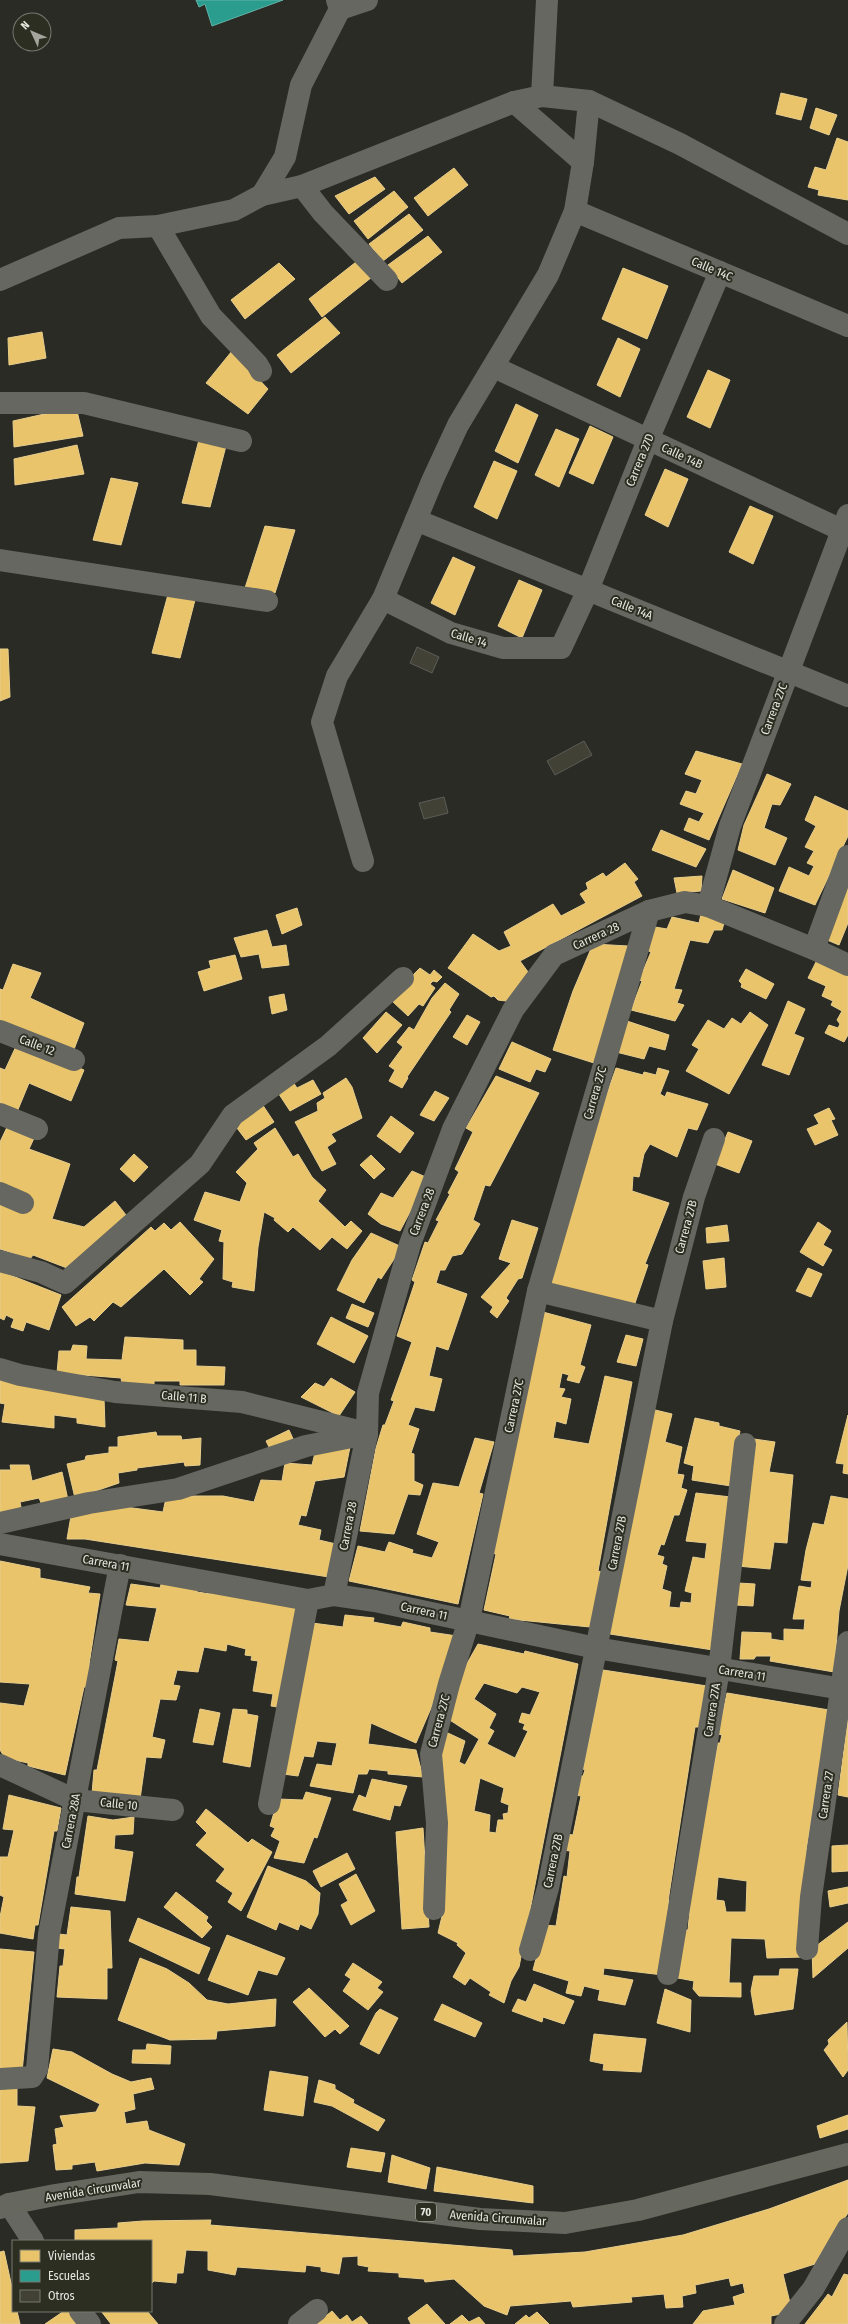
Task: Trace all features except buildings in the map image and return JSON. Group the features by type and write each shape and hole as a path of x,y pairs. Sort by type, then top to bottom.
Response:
{"main road":[{"name":"Avenida Circunvalar","path":"5,2206 139,2182 210,2184 480,2219 565,2223 638,2210 848,2154"}],"street":[{"path":"262,195 285,158 301,85 338,4 367,0"},
{"path":"542,96 547,0"},
{"path":"0,280 119,228 158,226 234,210 262,195 302,186 514,102 542,96 589,101 680,144 848,234"},
{"path":"363,861 322,722 337,676 383,599 458,425 494,368 548,275 575,211 583,162 589,101"},
{"path":"514,102 583,162"},
{"path":"302,186 323,213 388,280"},
{"name":"Calle 14C","path":"575,211 848,326"},
{"path":"158,226 211,316 257,364 261,371"},
{"name":"Carrera 27D","path":"561,648 588,590 648,440 720,272"},
{"name":"Calle 14B","path":"494,368 648,440 846,526"},
{"path":"0,403 84,403 241,441"},
{"name":"Calle 14A","path":"416,520 848,696"},
{"name":"Carrera 27C","path":"708,906 730,826 846,526"},
{"path":"0,560 267,601"},
{"name":"Calle 14","path":"383,599 451,633 503,648 561,648"},
{"path":"814,948 848,856"},
{"name":"Carrera 28","path":"334,1595 367,1434 368,1393 410,1244 453,1129 513,1010 554,955 649,911 685,902 708,906 814,948 848,965"},
{"name":"Carrera 27C","path":"434,1909 437,1823 430,1754 469,1620 538,1291 649,911"},
{"path":"0,1261 40,1272 65,1283 200,1164 233,1115 328,1046 403,978"},
{"name":"Calle 12","path":"0,1031 74,1060"},
{"path":"0,1114 37,1129"},
{"name":"Carrera 27B","path":"530,1950 548,1888 662,1321 694,1196 714,1139"},
{"path":"0,1193 23,1203"},
{"path":"538,1291 662,1321"},
{"name":"Calle 11 B","path":"0,1369 20,1375 115,1392 242,1402 367,1434"},
{"path":"0,1523 89,1503 178,1489 306,1446 367,1434"},
{"name":"Carrera 27A","path":"668,1974 719,1669 744,1444"},
{"name":"Carrera 11","path":"0,1544 308,1600 334,1595 375,1601 596,1648 845,1690"},
{"name":"Carrera 28A","path":"0,2079 32,2077 37,2069 49,1934 120,1565"},
{"path":"269,1804 308,1600"},
{"name":"Carrera 27","path":"806,1949 811,1897 845,1690 848,1642"},
{"name":"Calle 10","path":"0,1765 75,1800 173,1810"},
{"path":"5,2206 32,2240"},
{"path":"785,2324 813,2289 848,2228"},
{"path":"299,2324 317,2310"},
{"path":"81,2312 90,2324"}]}
